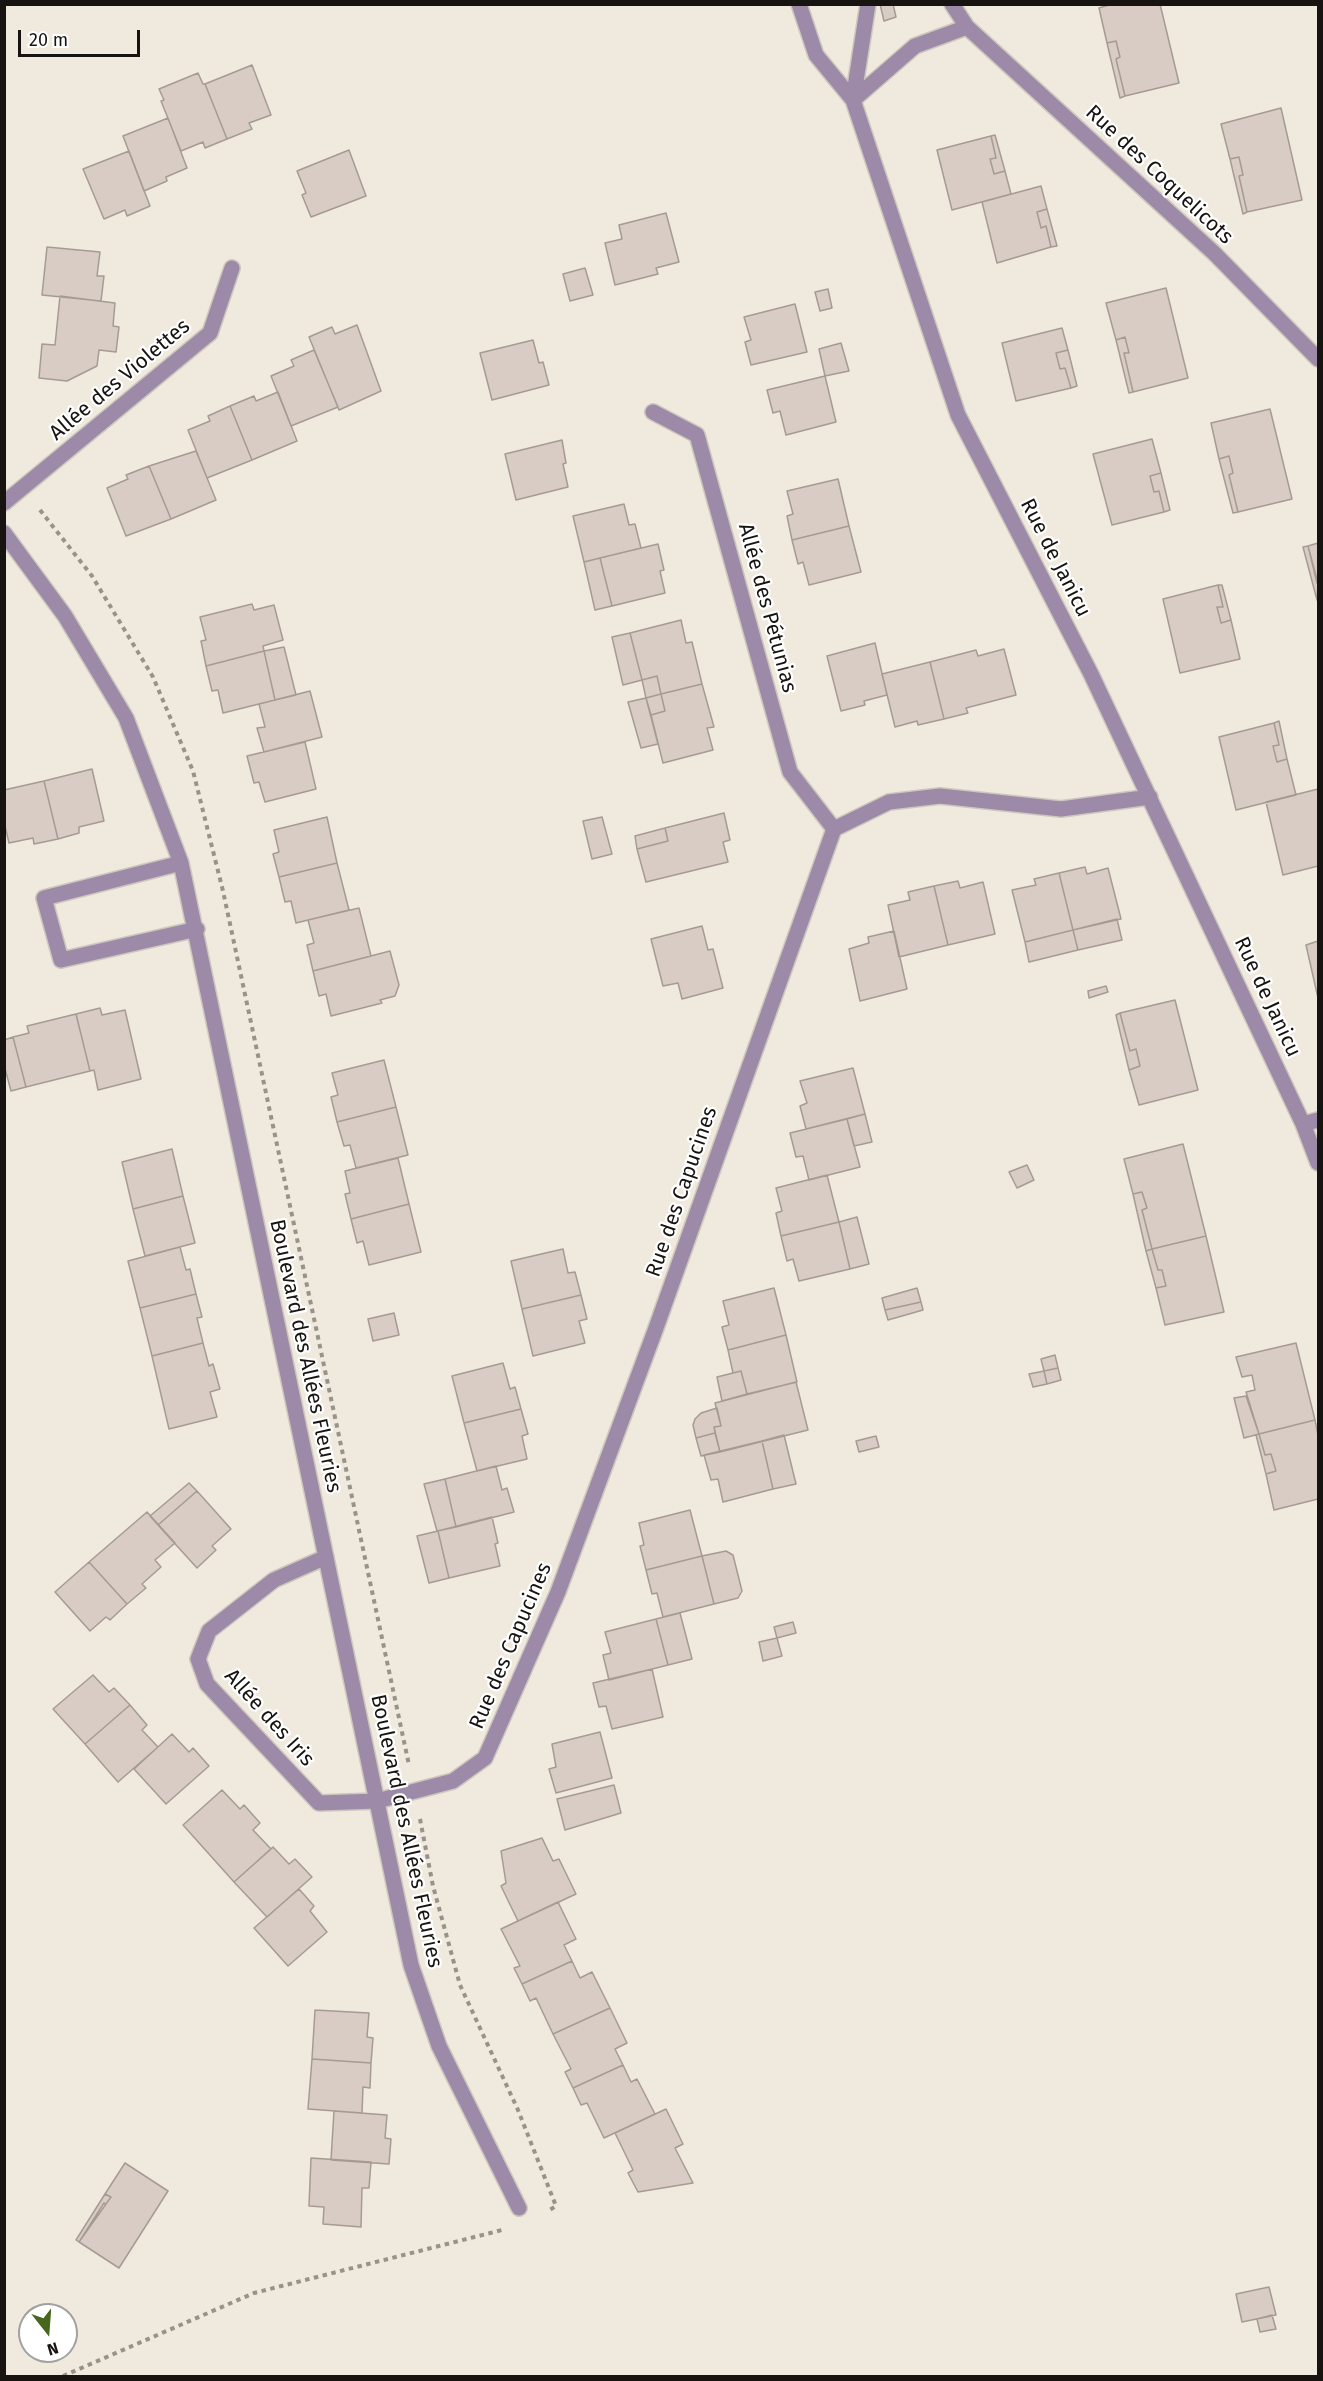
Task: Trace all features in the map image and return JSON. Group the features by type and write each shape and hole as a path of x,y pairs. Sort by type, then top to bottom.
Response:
{"street":[{"name":"Rue de Janicu","path":"799,4 816,55 854,100 919,305 958,415 1091,674 1303,1124 1318,1163"},
{"path":"854,100 868,4"},
{"name":"Rue des Coquelicots","path":"952,4 967,27 1214,253 1318,359"},
{"path":"854,100 915,46 967,27"},
{"name":"Allée des Violettes","path":"4,503 210,333 232,268"},
{"name":"Allée des Pétunias","path":"653,412 698,435 790,772 834,829"},
{"name":"Boulevard des Allées Fleuries","path":"4,532 65,616 126,718 181,863 197,929 411,1965 439,2046 519,2208"},
{"path":"834,829 889,801 940,796 1061,809 1150,797"},
{"name":"Rue des Capucines","path":"377,1801 453,1781 485,1758 558,1592 660,1317 834,829"},
{"path":"181,863 44,898 61,960 197,929"},
{"path":"1303,1124 1318,1120"},
{"name":"Allée des Iris","path":"326,1557 274,1580 209,1631 198,1659 207,1684 319,1803 377,1801"}],"path":[{"path":"540,2215 556,2206"},
{"path":"63,2376 254,2293 513,2227"}],"building":[{"path":"880,4 893,4 896,17 884,21"},
{"path":"1112,4 1160,4 1179,83 1125,96 1116,59 1120,57 1116,41 1107,43 1099,8"},
{"path":"1116,41 1120,57 1116,59 1125,96 1120,98 1107,43"},
{"path":"252,65 271,115 249,123 252,129 227,139 205,84"},
{"path":"198,73 205,84 227,139 205,148 203,142 181,151 161,101 164,100 159,89"},
{"path":"1281,108 1302,200 1247,212 1239,176 1243,175 1239,157 1230,159 1221,124"},
{"path":"168,118 187,168 166,177 167,181 144,191 123,136"},
{"path":"995,135 1005,171 994,174 990,159 996,158 991,136"},
{"path":"991,136 996,158 990,159 994,174 1005,171 1011,194 952,210 937,150"},
{"path":"349,150 366,196 311,217 302,195 306,193 297,171"},
{"path":"129,151 150,206 127,216 125,210 104,219 83,169"},
{"path":"1239,157 1243,175 1239,176 1247,212 1243,214 1230,159"},
{"path":"1041,186 1047,209 1037,212 1041,228 1046,226 1051,247 997,263 982,202"},
{"path":"1047,209 1057,246 1051,247 1046,226 1041,228 1037,212"},
{"path":"666,213 679,262 656,268 658,274 615,285 605,243 622,239 619,225"},
{"path":"47,247 100,252 97,276 104,276 101,301 42,295"},
{"path":"585,268 593,295 570,301 563,274"},
{"path":"1166,288 1188,378 1133,392 1124,353 1129,353 1125,337 1116,340 1106,303"},
{"path":"828,289 832,308 820,311 815,292"},
{"path":"60,296 115,303 113,326 119,327 116,352 99,350 97,366 67,381 39,378 42,344 55,345"},
{"path":"795,304 807,352 751,365 745,342 751,340 744,317"},
{"path":"357,325 381,391 339,410 309,337 332,327 335,334"},
{"path":"1062,328 1068,350 1056,353 1060,369 1065,368 1071,388 1016,401 1002,343"},
{"path":"1125,337 1129,353 1124,353 1133,392 1129,393 1116,340"},
{"path":"533,340 539,363 543,362 549,385 492,400 480,353"},
{"path":"841,343 849,371 825,376 819,349"},
{"path":"314,350 338,407 291,426 271,376 294,366 291,360"},
{"path":"1068,350 1077,386 1071,388 1065,368 1060,369 1056,353"},
{"path":"825,376 836,422 786,435 780,411 773,413 767,390"},
{"path":"278,392 297,441 252,460 230,406 254,396 256,401"},
{"path":"230,406 252,460 207,478 188,430 210,421 208,416"},
{"path":"1270,409 1292,499 1238,512 1229,475 1233,473 1229,456 1219,459 1211,423"},
{"path":"1152,439 1161,473 1150,476 1154,492 1159,491 1164,512 1112,525 1093,454"},
{"path":"562,440 566,463 563,464 568,487 516,500 505,454"},
{"path":"196,451 216,500 171,519 149,466"},
{"path":"1229,456 1233,473 1229,475 1238,512 1233,513 1219,459"},
{"path":"149,466 171,519 126,536 107,488 128,479 126,475"},
{"path":"1161,473 1170,510 1164,512 1159,491 1154,492 1150,476"},
{"path":"838,479 849,526 792,540 787,516 793,514 787,491"},
{"path":"624,504 629,525 635,524 641,548 584,562 573,516"},
{"path":"849,526 861,572 809,585 803,562 798,564 792,540"},
{"path":"1318,543 1318,583 1317,583 1308,546"},
{"path":"658,544 664,570 660,571 665,593 612,606 600,558"},
{"path":"1308,546 1318,583 1317,600 1303,547"},
{"path":"600,558 612,606 595,610 584,562"},
{"path":"1218,585 1222,585 1231,620 1221,623 1217,607 1223,607"},
{"path":"1218,585 1223,607 1217,607 1221,623 1231,620 1240,659 1180,673 1163,599"},
{"path":"252,604 254,610 274,605 283,640 263,646 264,651 206,666 201,641 206,640 200,617"},
{"path":"681,620 686,643 692,642 702,684 661,694 657,676 642,680 630,633"},
{"path":"630,633 642,680 623,685 612,637"},
{"path":"875,643 887,695 864,701 865,705 841,711 827,656"},
{"path":"284,647 296,695 275,700 264,651"},
{"path":"1004,649 1016,695 966,708 968,713 944,719 930,662 976,650 978,656"},
{"path":"264,651 275,700 223,713 218,690 212,691 206,666"},
{"path":"930,662 944,719 918,725 917,721 895,727 882,674"},
{"path":"657,676 661,694 646,698 642,680"},
{"path":"702,684 714,727 707,728 713,750 663,763 651,715 665,711 661,694"},
{"path":"310,691 322,737 264,752 257,728 265,727 259,704"},
{"path":"661,694 665,711 651,715 646,698"},
{"path":"646,698 658,744 641,748 628,702"},
{"path":"1279,721 1287,759 1277,762 1273,746 1279,745 1274,723"},
{"path":"1274,723 1279,745 1273,746 1277,762 1287,759 1296,795 1236,810 1219,737"},
{"path":"305,742 316,789 265,802 259,782 254,783 247,756"},
{"path":"92,769 104,821 79,827 79,833 58,839 44,781"},
{"path":"44,781 58,839 34,844 33,838 9,843 4,822 4,790"},
{"path":"1318,789 1318,866 1283,875 1266,802"},
{"path":"724,813 730,840 723,842 728,862 646,882 637,849 668,841 665,828"},
{"path":"327,817 337,863 279,877 273,854 279,852 274,830"},
{"path":"602,817 612,854 592,859 583,821"},
{"path":"665,828 668,841 637,849 635,836"},
{"path":"337,863 349,910 296,923 291,901 285,902 279,877"},
{"path":"1085,867 1087,874 1108,868 1121,919 1073,930 1059,873"},
{"path":"1059,873 1073,930 1025,942 1012,890 1036,885 1034,879"},
{"path":"958,881 960,888 983,882 995,934 948,945 934,886"},
{"path":"934,886 948,945 899,957 888,905 910,900 908,892"},
{"path":"359,908 371,956 313,971 307,945 314,943 308,920"},
{"path":"1117,919 1122,940 1078,950 1073,930"},
{"path":"702,926 708,950 713,949 723,988 682,999 678,983 663,986 651,939"},
{"path":"1073,930 1078,950 1029,962 1025,942"},
{"path":"894,931 907,989 860,1001 849,949 869,943 868,937"},
{"path":"1318,941 1318,998 1306,945"},
{"path":"390,951 399,985 395,996 380,1000 382,1003 331,1016 326,994 319,996 313,971"},
{"path":"1106,986 1108,992 1089,998 1088,991"},
{"path":"1175,1000 1198,1090 1139,1105 1129,1070 1140,1066 1136,1049 1130,1051 1120,1013"},
{"path":"100,1008 102,1015 125,1010 141,1079 98,1090 94,1070 90,1071 76,1014"},
{"path":"1120,1013 1130,1051 1136,1049 1140,1066 1129,1070 1116,1015"},
{"path":"76,1014 90,1071 26,1087 13,1037 29,1033 27,1026"},
{"path":"13,1037 26,1087 11,1091 4,1065 4,1040"},
{"path":"384,1060 396,1107 337,1122 331,1097 338,1095 332,1073"},
{"path":"853,1068 865,1114 806,1129 800,1106 807,1103 800,1081"},
{"path":"396,1107 408,1155 356,1168 350,1145 344,1146 337,1122"},
{"path":"865,1114 872,1142 854,1146 847,1119"},
{"path":"847,1119 860,1167 809,1180 803,1156 796,1157 790,1133"},
{"path":"1183,1144 1206,1236 1152,1249 1142,1210 1147,1208 1142,1192 1133,1194 1124,1159"},
{"path":"172,1149 183,1196 133,1209 122,1162"},
{"path":"398,1158 409,1204 351,1219 345,1194 350,1193 345,1171"},
{"path":"1027,1165 1034,1180 1017,1188 1009,1172"},
{"path":"827,1175 839,1222 781,1236 776,1213 782,1211 776,1188"},
{"path":"1142,1192 1147,1208 1142,1210 1152,1249 1146,1251 1133,1194"},
{"path":"183,1196 195,1243 145,1256 133,1209"},
{"path":"409,1204 421,1252 369,1265 363,1241 357,1243 351,1219"},
{"path":"857,1217 869,1264 850,1269 839,1222"},
{"path":"839,1222 850,1269 799,1281 793,1259 787,1261 781,1236"},
{"path":"1206,1236 1224,1312 1165,1325 1156,1288 1166,1286 1162,1270 1158,1270 1152,1249"},
{"path":"180,1247 186,1270 190,1269 196,1294 140,1308 128,1261"},
{"path":"563,1249 568,1273 575,1272 581,1295 522,1309 511,1261"},
{"path":"1152,1249 1158,1270 1162,1270 1166,1286 1156,1288 1146,1251"},
{"path":"774,1288 786,1335 728,1350 722,1327 729,1325 723,1301"},
{"path":"917,1288 921,1302 885,1310 882,1298"},
{"path":"196,1294 202,1317 197,1318 203,1343 152,1356 140,1308"},
{"path":"581,1295 587,1319 579,1321 585,1343 533,1356 522,1309"},
{"path":"921,1302 923,1310 888,1320 885,1310"},
{"path":"394,1313 399,1335 373,1341 368,1319"},
{"path":"786,1335 797,1382 747,1394 741,1371 733,1373 728,1350"},
{"path":"203,1343 209,1366 213,1364 220,1389 210,1392 217,1417 169,1429 152,1356"},
{"path":"1296,1343 1315,1420 1259,1434 1246,1392 1255,1390 1252,1375 1242,1377 1236,1357"},
{"path":"1055,1355 1058,1368 1044,1371 1041,1359"},
{"path":"503,1363 510,1389 515,1387 521,1409 464,1423 452,1376"},
{"path":"1058,1368 1061,1380 1047,1384 1044,1371"},
{"path":"741,1371 747,1394 722,1401 717,1377"},
{"path":"1044,1371 1047,1384 1033,1387 1029,1374"},
{"path":"796,1382 808,1430 720,1452 714,1427 721,1426 715,1403"},
{"path":"1246,1396 1259,1434 1244,1438 1234,1398"},
{"path":"717,1408 721,1426 714,1427 715,1433 696,1438 693,1425 695,1419 701,1413"},
{"path":"521,1409 528,1434 522,1436 527,1459 477,1471 464,1423"},
{"path":"1315,1420 1318,1435 1318,1499 1274,1510 1266,1474 1276,1471 1271,1454 1265,1455 1259,1434"},
{"path":"715,1433 720,1452 701,1456 696,1438"},
{"path":"1259,1434 1265,1455 1271,1454 1276,1471 1266,1474 1256,1435"},
{"path":"784,1435 796,1484 773,1489 762,1441"},
{"path":"876,1436 879,1447 859,1452 856,1441"},
{"path":"762,1441 773,1489 723,1502 718,1479 711,1480 704,1455"},
{"path":"496,1466 502,1490 507,1488 514,1512 456,1527 445,1479"},
{"path":"445,1479 456,1527 437,1531 424,1484"},
{"path":"189,1483 197,1491 158,1525 150,1516"},
{"path":"197,1491 231,1529 212,1546 216,1550 197,1568 158,1525"},
{"path":"690,1510 702,1556 646,1570 640,1546 644,1545 639,1523"},
{"path":"147,1512 175,1543 155,1560 161,1567 142,1584 146,1588 127,1604 89,1562"},
{"path":"492,1517 500,1566 449,1578 438,1531"},
{"path":"438,1531 449,1578 429,1583 417,1536"},
{"path":"726,1551 733,1555 742,1591 738,1598 714,1604 702,1556"},
{"path":"702,1556 714,1604 663,1617 657,1593 652,1594 646,1570"},
{"path":"89,1562 127,1604 110,1620 106,1617 90,1631 55,1592"},
{"path":"680,1613 692,1659 668,1665 656,1619"},
{"path":"656,1619 668,1665 609,1680 603,1655 611,1653 605,1632"},
{"path":"793,1622 796,1633 777,1638 774,1627"},
{"path":"777,1638 782,1656 763,1661 759,1642"},
{"path":"652,1669 663,1717 612,1729 606,1706 599,1707 593,1683"},
{"path":"93,1675 109,1692 114,1688 130,1705 85,1744 53,1709"},
{"path":"130,1705 147,1725 142,1730 158,1747 118,1782 85,1744"},
{"path":"600,1732 612,1778 556,1793 549,1769 556,1767 552,1744"},
{"path":"172,1734 189,1752 193,1748 209,1766 166,1804 134,1769"},
{"path":"614,1785 621,1813 565,1830 557,1799"},
{"path":"222,1790 240,1809 244,1805 260,1823 253,1830 271,1849 234,1882 183,1825"},
{"path":"542,1838 553,1861 559,1859 576,1894 518,1921 501,1886 506,1883 501,1851"},
{"path":"273,1847 289,1864 295,1859 312,1877 267,1917 234,1882"},
{"path":"299,1889 314,1906 310,1911 327,1932 288,1966 254,1928"},
{"path":"558,1902 576,1939 564,1945 572,1961 522,1984 514,1968 520,1966 501,1929"},
{"path":"572,1961 580,1978 592,1972 610,2008 553,2034 536,1998 530,2001 522,1984"},
{"path":"610,2008 627,2043 615,2049 623,2065 573,2088 565,2072 571,2069 553,2034"},
{"path":"315,2010 369,2013 367,2037 373,2038 371,2063 312,2059"},
{"path":"312,2059 371,2063 370,2088 363,2087 362,2113 308,2109"},
{"path":"623,2065 631,2082 637,2079 655,2114 604,2138 587,2103 581,2105 573,2088"},
{"path":"666,2109 683,2144 675,2148 693,2183 638,2192 628,2173 633,2170 615,2133"},
{"path":"334,2111 387,2115 385,2138 391,2139 389,2164 331,2160"},
{"path":"311,2158 371,2162 369,2188 362,2188 361,2227 323,2224 324,2207 309,2206"},
{"path":"125,2163 168,2191 119,2268 79,2242 104,2203 106,2204 111,2197 105,2194"},
{"path":"105,2194 111,2197 79,2242 76,2240"},
{"path":"1269,2287 1276,2315 1242,2322 1236,2294"},
{"path":"1272,2315 1276,2329 1260,2332 1257,2319"}]}
